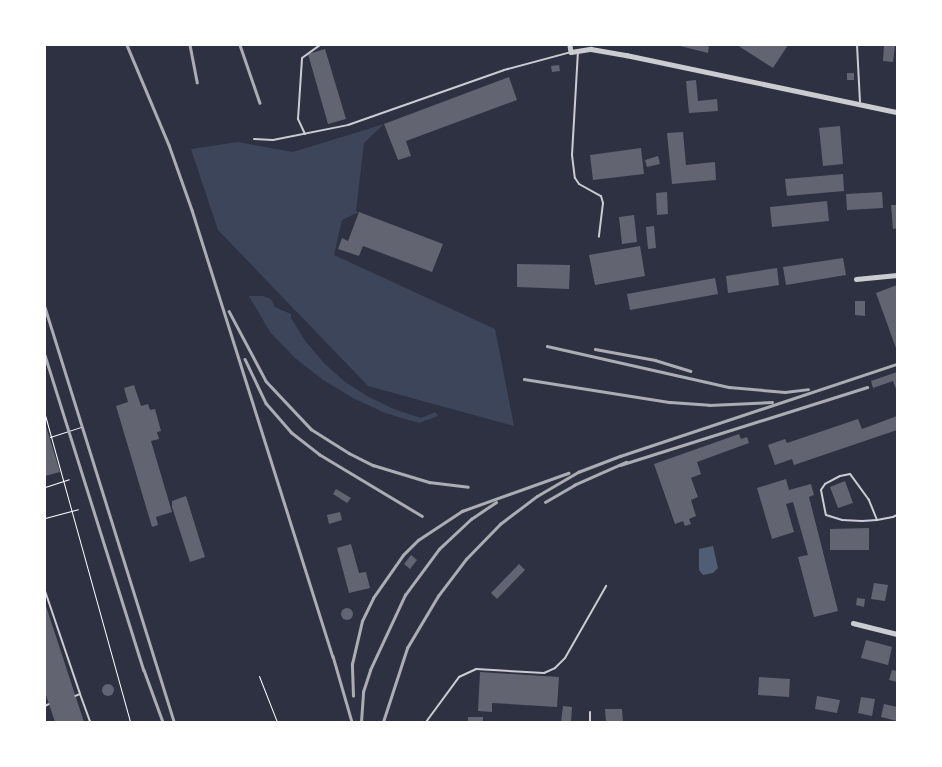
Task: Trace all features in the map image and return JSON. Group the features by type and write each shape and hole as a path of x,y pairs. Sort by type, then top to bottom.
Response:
{"street":[{"path":"570,45 571,52 591,49 626,55 897,112"},
{"path":"856,279 897,275"},
{"path":"853,623 897,634"}],"lane":[{"path":"304,134 298,119 302,58 320,45"},
{"path":"857,45 860,104"},
{"path":"578,51 572,156 575,178 579,184 601,196 603,203 599,237"},
{"path":"254,138 273,140 348,125 504,70 571,52"},
{"path":"877,520 869,500 850,474 840,476 825,484 821,490 826,515 842,520 877,520 897,515"},
{"path":"426,722 459,677 476,669 544,673 555,668 565,658 606,586"},
{"path":"45,591 90,722"},
{"path":"75,696 80,694"},
{"path":"45,706 49,704"},
{"path":"590,712 590,722"}],"path":[{"path":"45,415 130,722"},
{"path":"51,437 80,427"},
{"path":"45,487 69,479"},
{"path":"45,525 45,518 78,509"},
{"path":"259,676 277,722"}],"shaded area":[{"path":"384,124 364,143 356,211 359,212 342,220 334,255 495,329 514,426 368,386 218,230 191,149 238,142 293,152"},
{"path":"249,296 263,296 271,299 275,307 291,314 291,318 306,342 324,363 345,382 369,397 394,409 421,418 435,412 438,416 419,423 385,413 353,398 323,380 295,358 270,332"},
{"path":"713,546 718,568 713,573 703,575 699,570 699,549"}],"building":[{"path":"676,45 709,45 708,53"},
{"path":"737,45 788,45 773,68"},
{"path":"884,45 895,45 893,62 883,61"},
{"path":"325,49 346,119 328,124 308,54"},
{"path":"559,65 560,71 552,72 551,66"},
{"path":"847,73 854,73 854,80 847,80"},
{"path":"509,77 517,100 406,141 411,156 398,160 384,124"},
{"path":"696,80 698,101 717,99 718,111 689,113 686,81"},
{"path":"840,126 843,164 823,166 819,128"},
{"path":"683,132 686,165 715,162 716,180 672,184 667,133"},
{"path":"641,148 644,174 593,180 590,155"},
{"path":"658,156 660,164 647,167 645,160"},
{"path":"843,174 844,191 787,196 785,179"},
{"path":"667,192 668,214 657,215 656,193"},
{"path":"882,192 883,208 847,210 846,194"},
{"path":"827,201 829,221 772,227 770,207"},
{"path":"891,205 897,205 897,228 893,229"},
{"path":"359,212 443,244 432,272 363,246 359,256 338,249 342,238 348,241"},
{"path":"634,215 637,242 622,244 619,217"},
{"path":"654,226 656,248 648,249 646,227"},
{"path":"640,246 645,276 595,285 589,255"},
{"path":"843,258 846,275 786,285 783,267"},
{"path":"517,264 570,265 569,289 517,287"},
{"path":"777,268 779,285 728,293 726,276"},
{"path":"715,278 718,294 630,310 627,294"},
{"path":"897,285 897,351 876,293"},
{"path":"855,301 865,301 865,316 855,315"},
{"path":"897,372 897,392 893,381 873,388 871,381"},
{"path":"134,385 141,406 148,404 150,410 155,409 161,431 157,432 159,439 151,441 172,512 156,517 158,525 152,527 116,406 128,402 124,388"},
{"path":"897,416 897,430 794,465 792,459 775,465 768,445 785,439 787,443 858,419 862,429"},
{"path":"45,423 60,472 45,476"},
{"path":"739,434 741,439 747,437 749,443 697,462 701,474 691,478 698,497 691,500 696,516 689,519 691,524 685,526 683,521 675,524 654,464"},
{"path":"786,479 789,490 811,484 814,495 809,497 838,611 814,617 798,557 808,555 793,502 786,504 794,532 772,539 757,488"},
{"path":"845,481 853,503 838,508 830,487"},
{"path":"336,489 351,498 347,503 333,494"},
{"path":"186,496 205,557 190,562 172,507 172,501"},
{"path":"340,512 342,520 329,524 327,515"},
{"path":"869,528 869,550 830,550 830,529"},
{"path":"351,544 359,573 366,572 370,588 349,593 337,548"},
{"path":"411,555 417,560 410,569 404,564"},
{"path":"519,564 525,570 497,599 491,593"},
{"path":"874,583 888,585 885,601 871,599"},
{"path":"857,598 865,599 864,607 856,605"},
{"path":"45,603 84,722 55,722 45,692"},
{"path":"345,608 349,608 353,614 349,620 345,620 341,616 341,612"},
{"path":"866,640 892,647 888,665 861,658"},
{"path":"892,670 897,671 897,682 889,680"},
{"path":"480,672 559,677 557,707 492,703 492,712 478,711"},
{"path":"759,677 790,679 789,697 758,695"},
{"path":"108,684 114,690 108,696 102,690"},
{"path":"817,696 840,700 837,713 815,709"},
{"path":"861,697 875,699 872,716 858,713"},
{"path":"884,704 897,707 897,721 881,717"},
{"path":"563,706 572,707 571,722 561,722"},
{"path":"605,709 622,709 623,722 606,722"},
{"path":"468,717 483,717 483,722 468,722"}],"railway":[{"path":"127,45 169,145 192,210 333,656 352,722"},
{"path":"190,45 197,82"},
{"path":"240,45 260,103"},
{"path":"45,307 174,722"},
{"path":"229,311 266,381 311,429 349,453 373,465 429,482 468,487"},
{"path":"547,346 729,387 785,392 808,389"},
{"path":"595,349 655,360 690,371"},
{"path":"45,355 144,670 163,722"},
{"path":"245,359 266,403 291,432 319,454 422,516"},
{"path":"383,722 407,648 438,596 466,559 500,524 537,496 578,472 620,456 897,364"},
{"path":"524,379 670,402 709,405 772,402"},
{"path":"620,465 867,387"},
{"path":"545,502 574,485 626,462"},
{"path":"353,696 352,664 362,621 373,598 403,555 418,540 462,511 568,473"},
{"path":"361,722 363,692 370,670 405,595 439,549 471,519 496,502"}]}
